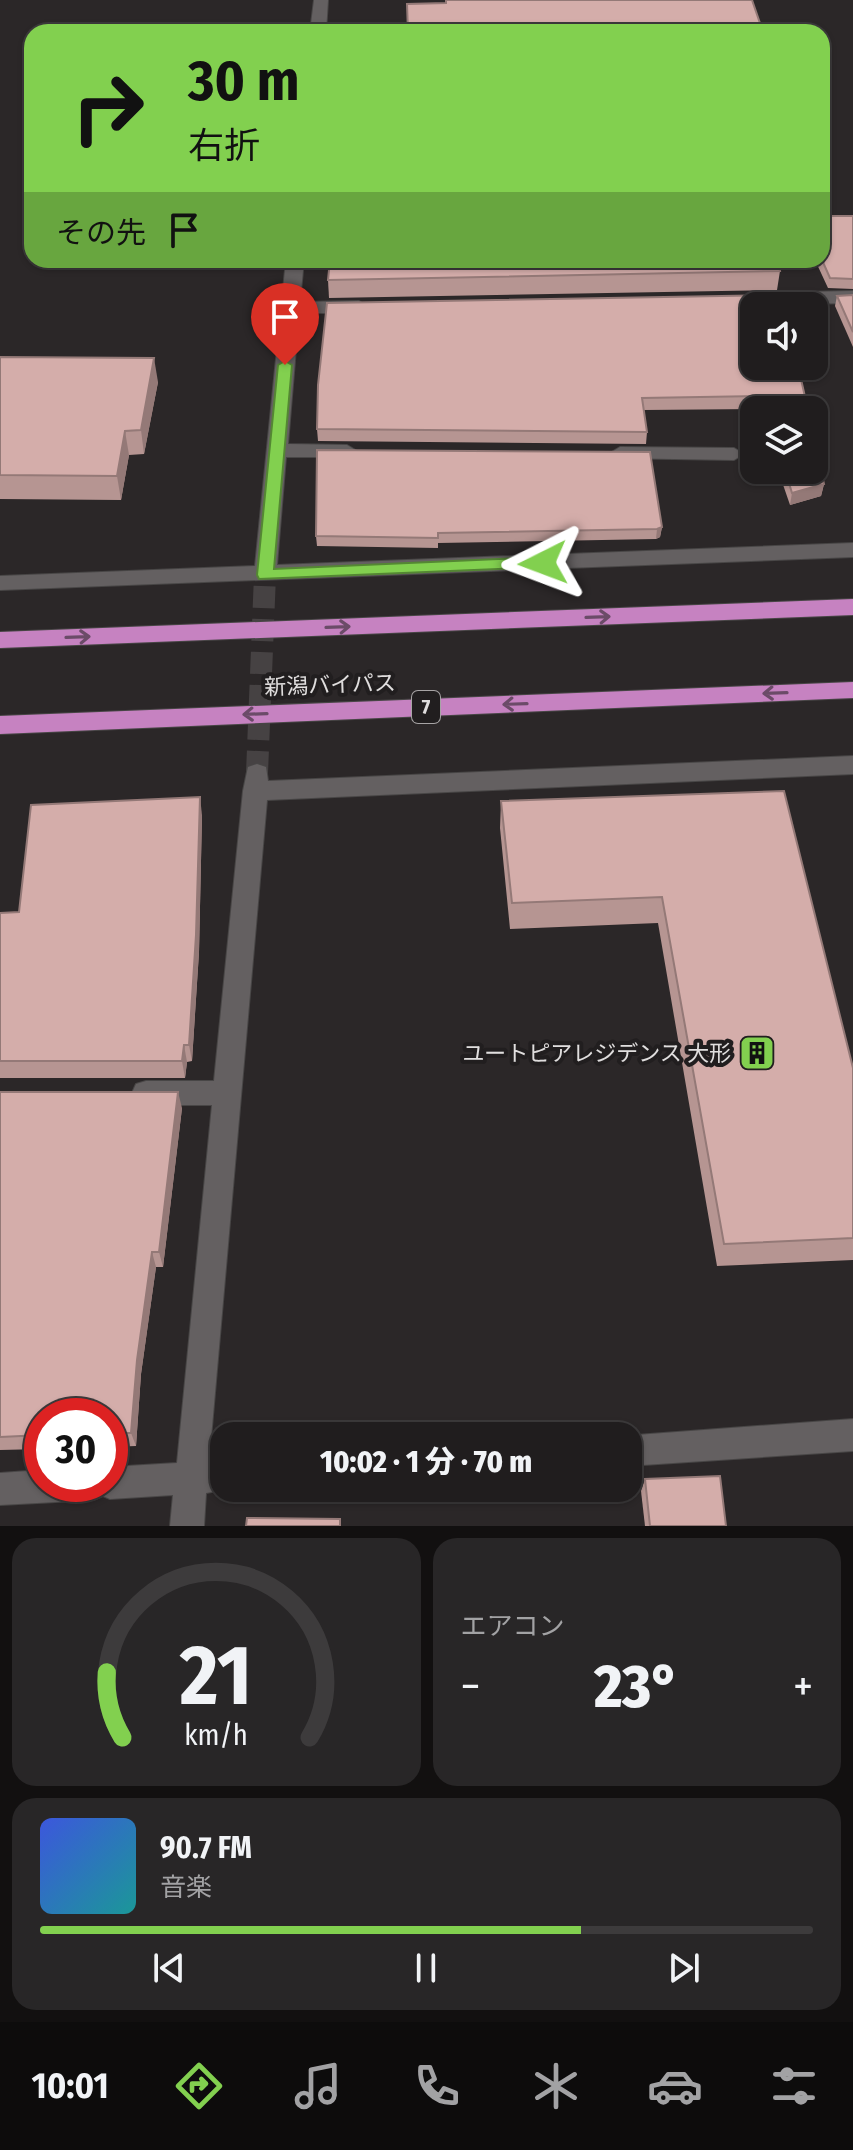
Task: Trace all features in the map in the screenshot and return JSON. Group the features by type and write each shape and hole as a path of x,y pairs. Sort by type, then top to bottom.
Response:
{"highway":[{"path":"0,640 853,607"},
{"name":"新潟バイパス","path":"0,725 853,690"}],"street":[{"path":"319,24 321,0"},
{"path":"265,575 294,268"},
{"path":"728,299 853,297"},
{"path":"290,308 384,306"},
{"path":"277,450 371,451"},
{"path":"592,453 734,454"},
{"path":"0,583 853,550"},
{"path":"187,1526 208,1477 228,1093 256,782 853,765"},
{"path":"122,1093 228,1093"},
{"path":"642,1449 853,1435"},
{"path":"128,1482 208,1477"},
{"path":"0,1489 24,1488"}],"building":[{"path":"446,0 752,0 760,24 408,24 407,4 446,3"},
{"path":"830,216 853,216 853,279 830,278 826,268 830,268"},
{"path":"329,268 779,268 780,271 328,280"},
{"path":"853,295 853,332 837,296"},
{"path":"740,296 740,380 801,380 805,396 642,398 647,432 317,429 318,385 327,303"},
{"path":"0,357 154,358 141,430 125,431 117,476 0,475"},
{"path":"317,450 650,452 662,527 438,533 438,538 316,536"},
{"path":"789,484 824,484 792,493"},
{"name":"ユートピアレジデンス 大形","path":"784,791 853,1068 853,1238 724,1244 662,897 512,903 501,801"},
{"path":"200,797 189,1045 184,1045 182,1061 0,1061 0,913 19,912 31,805"},
{"path":"0,1092 178,1092 159,1252 152,1252 137,1360 131,1433 128,1433 128,1398 24,1398 24,1436 0,1437"},
{"path":"720,1476 726,1526 650,1526 645,1479"},
{"path":"247,1518 340,1519 340,1526 246,1526"}],"tunnel":[{"path":"257,773 265,575"}],"place":[{"name":"ユートピアレジデンス 大形","path":"757,1053"}],"route":[{"path":"285,365 265,575 543,563"}]}
